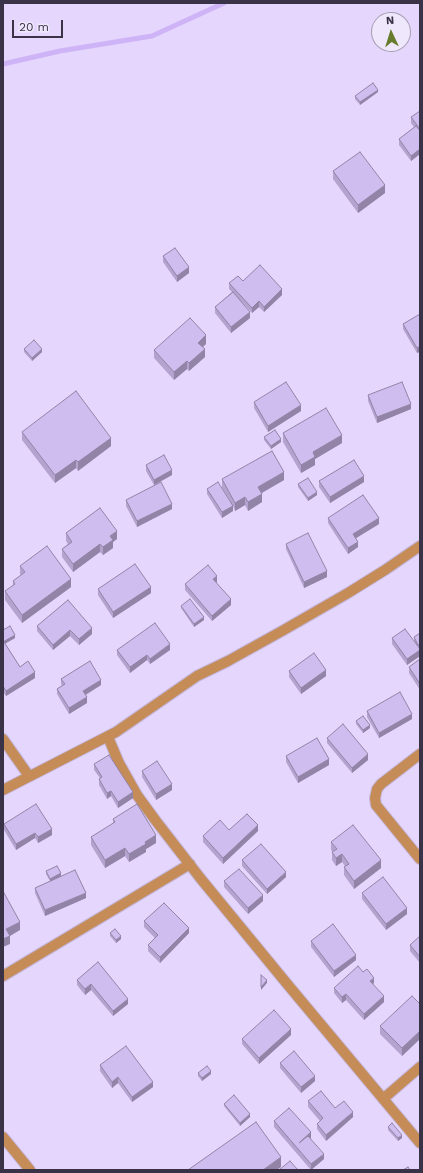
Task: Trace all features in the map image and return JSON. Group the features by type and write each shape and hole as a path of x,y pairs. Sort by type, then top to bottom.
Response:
{"street":[{"path":"3,790 108,737 197,676 228,661 330,604 385,570 420,546"},
{"path":"108,737 119,763 137,795 190,864 288,986 420,1144"},
{"path":"3,739 29,776"},
{"path":"420,754 381,784 377,789 375,798 376,805 420,859"},
{"path":"3,976 190,864"},
{"path":"383,1098 420,1067"},
{"path":"3,1137 30,1170"}],"building":[{"path":"373,83 378,90 360,102 355,96"},
{"path":"420,111 420,129 411,117"},
{"path":"416,126 420,131 420,149 411,156 399,139"},
{"path":"360,152 385,185 358,205 333,171"},
{"path":"175,248 189,267 177,276 163,256"},
{"path":"260,265 282,289 264,307 259,301 252,308 229,283 238,276 243,281"},
{"path":"233,292 250,312 231,327 215,307"},
{"path":"420,314 420,346 417,348 403,324"},
{"path":"190,318 206,335 198,343 205,349 189,363 187,361 174,372 154,350"},
{"path":"34,340 42,349 32,358 24,349"},
{"path":"286,382 301,405 268,426 254,402"},
{"path":"402,382 411,404 377,417 368,395"},
{"path":"76,391 111,438 78,462 76,460 55,475 22,432"},
{"path":"326,408 342,435 313,452 315,457 301,465 283,433"},
{"path":"275,430 281,439 271,446 264,437"},
{"path":"272,451 284,472 258,487 262,494 248,502 245,497 235,503 222,479"},
{"path":"164,455 172,470 154,480 146,465"},
{"path":"354,460 364,476 330,497 319,481"},
{"path":"308,478 317,492 308,498 298,484"},
{"path":"161,482 172,504 137,521 126,500"},
{"path":"218,482 233,506 222,512 207,489"},
{"path":"363,495 379,518 353,534 358,542 348,548 328,518"},
{"path":"100,508 117,531 110,536 113,540 103,547 100,544 73,564 62,549 72,542 66,533"},
{"path":"308,533 327,571 304,582 286,544"},
{"path":"47,546 71,579 22,615 5,591 15,584 13,581 25,572 20,566"},
{"path":"135,564 151,587 113,612 98,589"},
{"path":"208,565 217,576 213,579 231,599 212,616 185,584"},
{"path":"190,599 204,617 194,624 181,606"},
{"path":"68,600 92,628 79,639 70,630 53,645 37,626"},
{"path":"155,623 170,644 150,659 147,655 130,667 117,650"},
{"path":"10,626 15,635 3,642 3,630"},
{"path":"405,629 420,649 407,659 392,638"},
{"path":"420,633 420,644 418,645 414,637"},
{"path":"4,642 20,667 28,661 35,672 6,691 3,686"},
{"path":"314,653 326,670 301,688 289,671"},
{"path":"420,659 420,684 409,667"},
{"path":"90,661 101,680 83,691 87,697 69,708 57,689 65,684 61,679"},
{"path":"400,692 412,714 379,733 367,711"},
{"path":"363,716 370,725 363,730 356,721"},
{"path":"343,724 368,754 352,768 327,738"},
{"path":"317,738 329,759 298,777 286,756"},
{"path":"109,755 133,792 118,802 111,791 107,793 99,779 102,777 94,764"},
{"path":"157,761 172,784 156,794 142,771"},
{"path":"36,804 52,829 38,837 35,833 16,844 4,824"},
{"path":"137,804 156,835 145,842 146,844 129,854 125,848 105,860 91,837 115,822 113,819"},
{"path":"247,814 258,825 223,858 203,836 220,820 229,830"},
{"path":"353,825 381,860 354,881 344,867 349,864 342,854 336,858 332,852 337,849 331,842"},
{"path":"261,844 286,872 267,889 242,860"},
{"path":"57,866 61,873 50,879 46,871"},
{"path":"239,869 263,895 248,908 224,881"},
{"path":"75,870 86,893 45,910 35,888"},
{"path":"383,877 407,908 386,924 362,893"},
{"path":"4,893 20,922 6,929 10,936 3,939 3,894"},
{"path":"164,903 189,928 160,957 148,945 158,935 144,921"},
{"path":"333,924 356,955 334,971 311,941"},
{"path":"115,929 121,936 116,940 110,933"},
{"path":"420,936 420,957 410,945"},
{"path":"98,962 128,999 113,1011 91,984 85,989 77,980"},
{"path":"358,966 363,972 367,969 374,978 370,981 384,996 364,1014 346,994 342,997 334,988"},
{"path":"261,975 267,980 261,987"},
{"path":"412,996 420,1004 420,1031 402,1048 380,1026"},
{"path":"274,1010 291,1029 259,1058 242,1039"},
{"path":"126,1046 153,1082 132,1097 118,1077 112,1082 100,1065"},
{"path":"294,1051 315,1076 301,1087 280,1063"},
{"path":"207,1066 211,1071 202,1078 198,1073"},
{"path":"321,1091 335,1108 344,1101 353,1112 326,1135 317,1124 323,1118 308,1101"},
{"path":"234,1095 250,1114 240,1123 224,1104"},
{"path":"289,1108 311,1132 299,1143 308,1136 324,1154 311,1164 274,1121"},
{"path":"256,1122 281,1157 263,1170 188,1170"},
{"path":"392,1123 402,1135 398,1138 388,1127"},
{"path":"290,1161 298,1170 279,1170"},
{"path":"408,1167 410,1170 403,1170"}],"waterway":[{"path":"3,64 60,51 152,36 224,3"}]}
